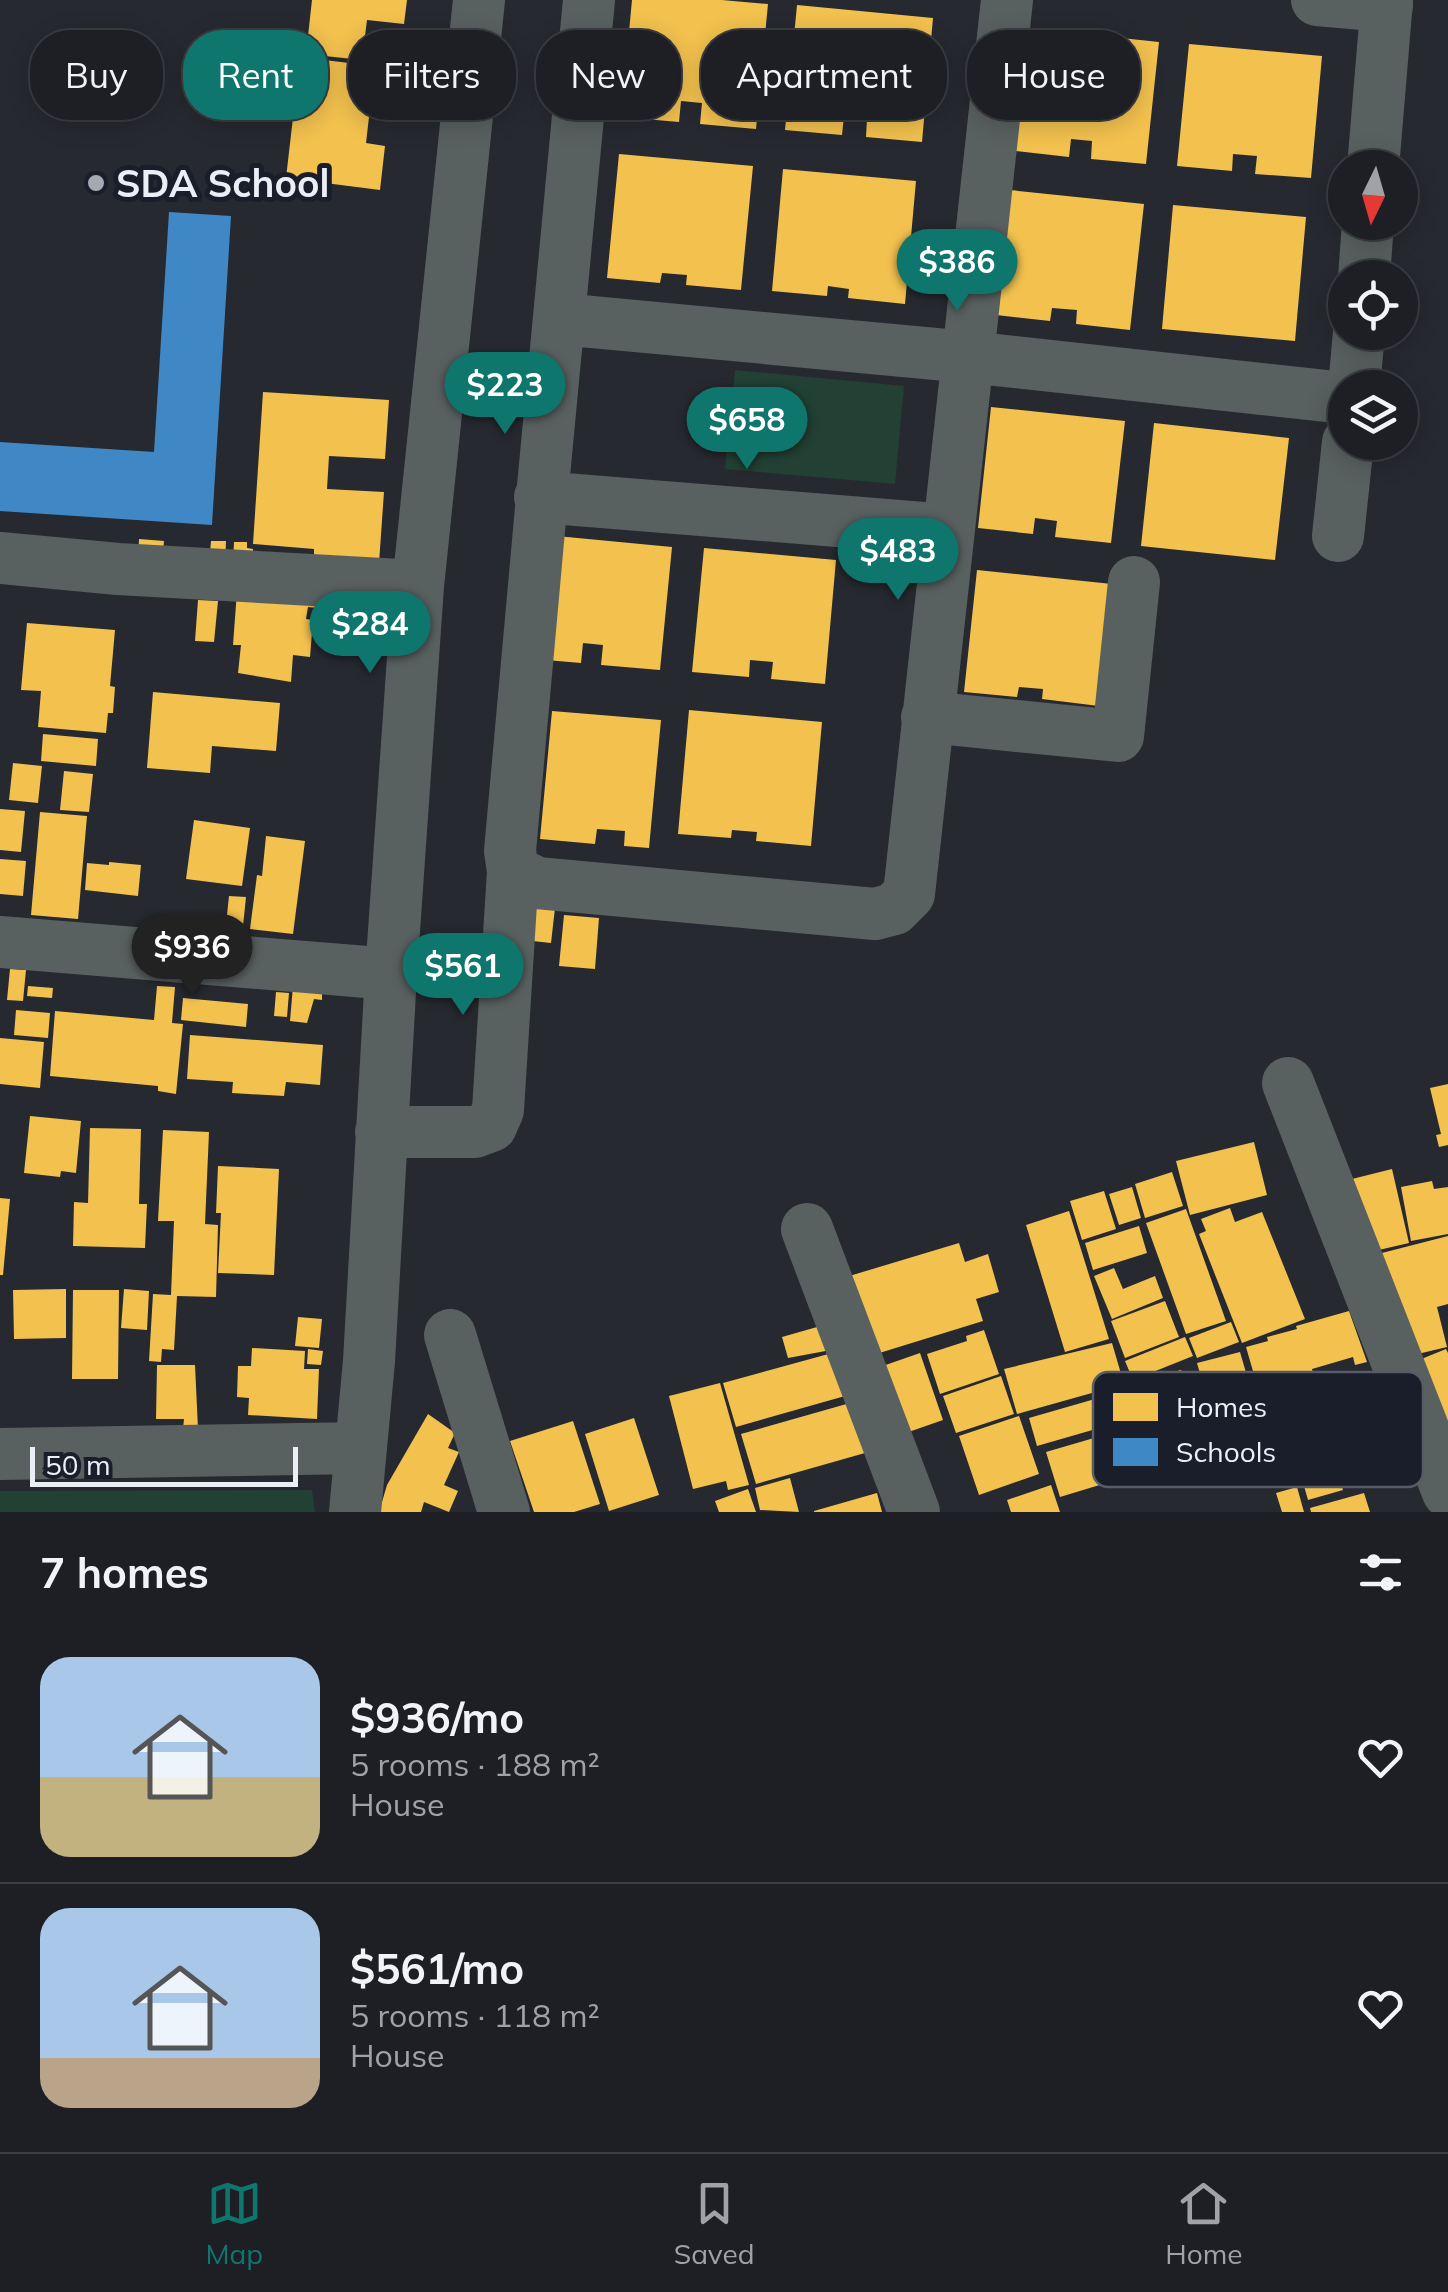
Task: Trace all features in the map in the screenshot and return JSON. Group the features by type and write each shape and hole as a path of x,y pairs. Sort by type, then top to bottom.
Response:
{"street":[{"path":"355,1512 369,1361 418,586 479,0"},
{"path":"381,1132 475,1132 491,1126 498,1110 513,871 510,851 589,0"},
{"path":"513,871 536,883 875,914 894,909 909,894 1007,0"},
{"path":"1317,0 1387,3 1375,150"},
{"path":"560,319 1328,396"},
{"path":"1338,536 1346,460"},
{"path":"540,496 948,530"},
{"path":"0,558 118,569 418,586"},
{"path":"927,717 1118,736 1134,582"},
{"path":"0,942 391,974"},
{"path":"1288,1083 1401,1372"},
{"path":"808,1230 914,1512"},
{"path":"450,1334 504,1512"},
{"path":"1423,1428 1448,1492"},
{"path":"0,1454 360,1448"}],"green space":[{"path":"735,370 904,386 895,484 725,469"},
{"path":"312,1490 315,1512 0,1512 0,1491"}],"building: Homes":[{"path":"312,0 407,0 404,24 367,20 366,30 348,30 348,58 328,56 328,30 309,30"},
{"path":"632,0 768,4 766,30 701,30 701,103 681,101 681,30 629,30"},
{"path":"797,5 933,18 932,30 795,30"},
{"path":"1140,40 1159,42 1146,164 1091,159 1092,141 1071,139 1069,157 1015,151 1018,120 1140,120"},
{"path":"1189,44 1322,56 1311,178 1255,174 1257,156 1233,154 1232,171 1177,166"},
{"path":"328,60 348,63 348,120 369,120 366,143 385,146 380,190 286,178 293,120 328,120"},
{"path":"701,114 701,120 757,120 756,129 700,124"},
{"path":"786,120 844,120 842,135 785,130"},
{"path":"867,120 924,120 922,142 866,137"},
{"path":"619,154 753,166 741,290 686,285 687,275 662,273 660,283 607,278"},
{"path":"783,169 916,181 905,304 848,298 849,289 828,286 827,296 772,291"},
{"path":"1010,190 1144,204 1130,330 1076,324 1077,310 1052,308 1050,321 996,315"},
{"path":"1173,205 1306,217 1295,341 1162,329"},
{"path":"263,392 389,400 385,459 329,456 327,489 384,492 379,563 314,558 314,549 253,544"},
{"path":"991,407 1125,421 1111,543 1055,537 1057,521 1035,518 1033,534 978,528"},
{"path":"1154,423 1289,438 1275,560 1141,546"},
{"path":"546,535 672,547 660,670 601,665 603,645 583,643 581,663 534,659"},
{"path":"139,539 164,541 163,553 138,559"},
{"path":"211,541 226,541 225,565 209,564"},
{"path":"234,542 247,542 247,548 253,549 252,566 233,565"},
{"path":"704,548 836,560 825,684 771,679 773,662 750,660 749,677 692,672"},
{"path":"977,570 1112,584 1099,706 1042,699 1043,689 1019,687 1017,697 964,692"},
{"path":"237,591 327,599 326,609 308,607 306,619 313,620 310,657 293,655 291,682 238,673 241,645 233,645"},
{"path":"198,600 218,601 214,642 195,641"},
{"path":"27,623 115,630 110,686 115,687 113,713 108,713 106,733 38,727 41,691 21,690"},
{"path":"153,692 280,703 276,751 212,746 210,773 147,768"},
{"path":"689,710 822,722 811,846 756,841 757,832 732,830 731,838 678,834"},
{"path":"552,711 661,720 649,848 624,846 625,831 597,829 595,844 540,839"},
{"path":"43,734 98,739 96,766 41,761"},
{"path":"13,763 42,766 38,803 9,800"},
{"path":"64,771 93,774 89,812 60,810"},
{"path":"0,809 25,811 21,852 0,850"},
{"path":"40,812 87,816 78,919 31,915"},
{"path":"194,820 250,828 242,886 186,879"},
{"path":"266,836 305,841 293,934 250,929"},
{"path":"0,859 26,861 23,896 0,894"},
{"path":"87,863 141,865 138,896 85,890"},
{"path":"229,896 246,897 242,936 225,934"},
{"path":"526,905 555,908 551,943 523,940"},
{"path":"564,915 599,918 595,969 559,966"},
{"path":"10,969 26,970 23,1001 7,1000"},
{"path":"28,986 53,988 52,998 27,996"},
{"path":"157,986 175,987 172,1023 183,1024 176,1094 158,1091 158,1086 50,1076 55,1011 154,1020"},
{"path":"293,986 322,988 322,1000 314,999 307,1023 290,1021"},
{"path":"276,992 289,993 287,1017 274,1016"},
{"path":"183,998 248,1004 246,1027 181,1020"},
{"path":"16,1010 50,1013 48,1038 14,1035"},
{"path":"190,1035 323,1045 320,1085 286,1082 284,1096 232,1093 233,1082 187,1079"},
{"path":"0,1038 44,1042 40,1088 0,1084"},
{"path":"1448,1084 1448,1145 1439,1147 1436,1135 1441,1134 1430,1088"},
{"path":"30,1116 81,1121 76,1173 61,1171 60,1177 24,1173"},
{"path":"90,1128 141,1129 139,1204 147,1204 145,1248 73,1246 74,1202 88,1203"},
{"path":"163,1130 209,1132 205,1224 218,1225 216,1297 177,1296 174,1350 162,1349 161,1362 149,1361 153,1294 171,1295 174,1221 158,1221"},
{"path":"1254,1142 1267,1195 1190,1215 1176,1161"},
{"path":"218,1166 279,1169 274,1275 218,1273"},
{"path":"1392,1169 1409,1243 1370,1252 1352,1179"},
{"path":"1172,1172 1183,1206 1145,1218 1135,1184"},
{"path":"1432,1181 1434,1189 1448,1187 1448,1234 1411,1241 1401,1187"},
{"path":"1132,1187 1141,1218 1119,1225 1109,1194"},
{"path":"1104,1191 1116,1229 1082,1240 1070,1201"},
{"path":"0,1198 10,1199 3,1275 0,1275"},
{"path":"1230,1208 1235,1222 1262,1212 1305,1319 1242,1343 1199,1234 1206,1231 1201,1219"},
{"path":"1186,1209 1226,1321 1186,1334 1146,1223"},
{"path":"1069,1211 1109,1339 1065,1352 1026,1225"},
{"path":"1139,1226 1147,1253 1093,1270 1085,1243"},
{"path":"1448,1236 1448,1304 1437,1307 1447,1347 1405,1357 1378,1254"},
{"path":"959,1243 965,1262 988,1254 999,1292 976,1299 983,1321 860,1359 836,1280"},
{"path":"1114,1268 1123,1289 1155,1276 1163,1298 1112,1319 1094,1276"},
{"path":"66,1289 66,1338 14,1339 13,1290"},
{"path":"124,1289 149,1291 147,1330 121,1328"},
{"path":"73,1290 119,1290 118,1379 72,1379"},
{"path":"1165,1301 1179,1337 1125,1358 1111,1321"},
{"path":"1349,1311 1367,1362 1355,1365 1353,1357 1312,1369 1313,1372 1253,1372 1246,1347 1297,1329 1296,1326"},
{"path":"298,1317 322,1319 319,1348 295,1346"},
{"path":"1231,1322 1239,1342 1197,1358 1189,1338"},
{"path":"824,1325 831,1350 788,1358 782,1337"},
{"path":"984,1330 999,1374 940,1394 927,1354 967,1341 966,1336"},
{"path":"1185,1337 1193,1356 1153,1372 1130,1372 1125,1361"},
{"path":"1112,1343 1120,1372 1093,1372 1093,1393 1017,1414 1004,1369"},
{"path":"252,1348 305,1351 304,1369 319,1369 317,1419 248,1415 249,1398 237,1397 238,1366 251,1366"},
{"path":"308,1349 323,1351 321,1365 307,1364"},
{"path":"1446,1349 1448,1353 1448,1460 1423,1398 1423,1372 1412,1372 1409,1364"},
{"path":"1240,1352 1246,1372 1200,1372 1197,1363"},
{"path":"832,1353 845,1396 736,1427 723,1383"},
{"path":"920,1353 943,1420 900,1435 877,1368"},
{"path":"157,1365 195,1365 198,1429 183,1429 184,1419 156,1419"},
{"path":"1001,1376 1014,1414 956,1433 943,1396"},
{"path":"720,1383 749,1485 728,1490 726,1481 693,1489 669,1396"},
{"path":"1093,1400 1093,1430 1037,1446 1029,1418"},
{"path":"850,1403 865,1453 756,1484 741,1434"},
{"path":"428,1414 455,1433 448,1448 459,1452 444,1485 458,1491 449,1512 424,1502 421,1512 379,1512 387,1485"},
{"path":"1019,1416 1039,1474 979,1495 959,1436"},
{"path":"634,1418 659,1495 609,1511 585,1434"},
{"path":"573,1421 600,1504 574,1512 534,1512 510,1441"},
{"path":"1093,1438 1093,1487 1060,1497 1046,1452"},
{"path":"790,1478 799,1512 760,1510 755,1488"},
{"path":"1051,1485 1060,1512 1011,1512 1007,1500"},
{"path":"1297,1487 1304,1512 1282,1512 1276,1493"},
{"path":"1304,1487 1342,1487 1343,1490 1308,1500"},
{"path":"748,1489 756,1512 719,1512 715,1501"},
{"path":"877,1493 882,1512 814,1512 814,1511"},
{"path":"1364,1493 1370,1512 1311,1512 1310,1508"}],"building: Schools":[{"path":"169,212 231,216 212,525 0,511 0,442 154,452"}],"place":[{"name":"SDA School","path":"96,183"}]}
